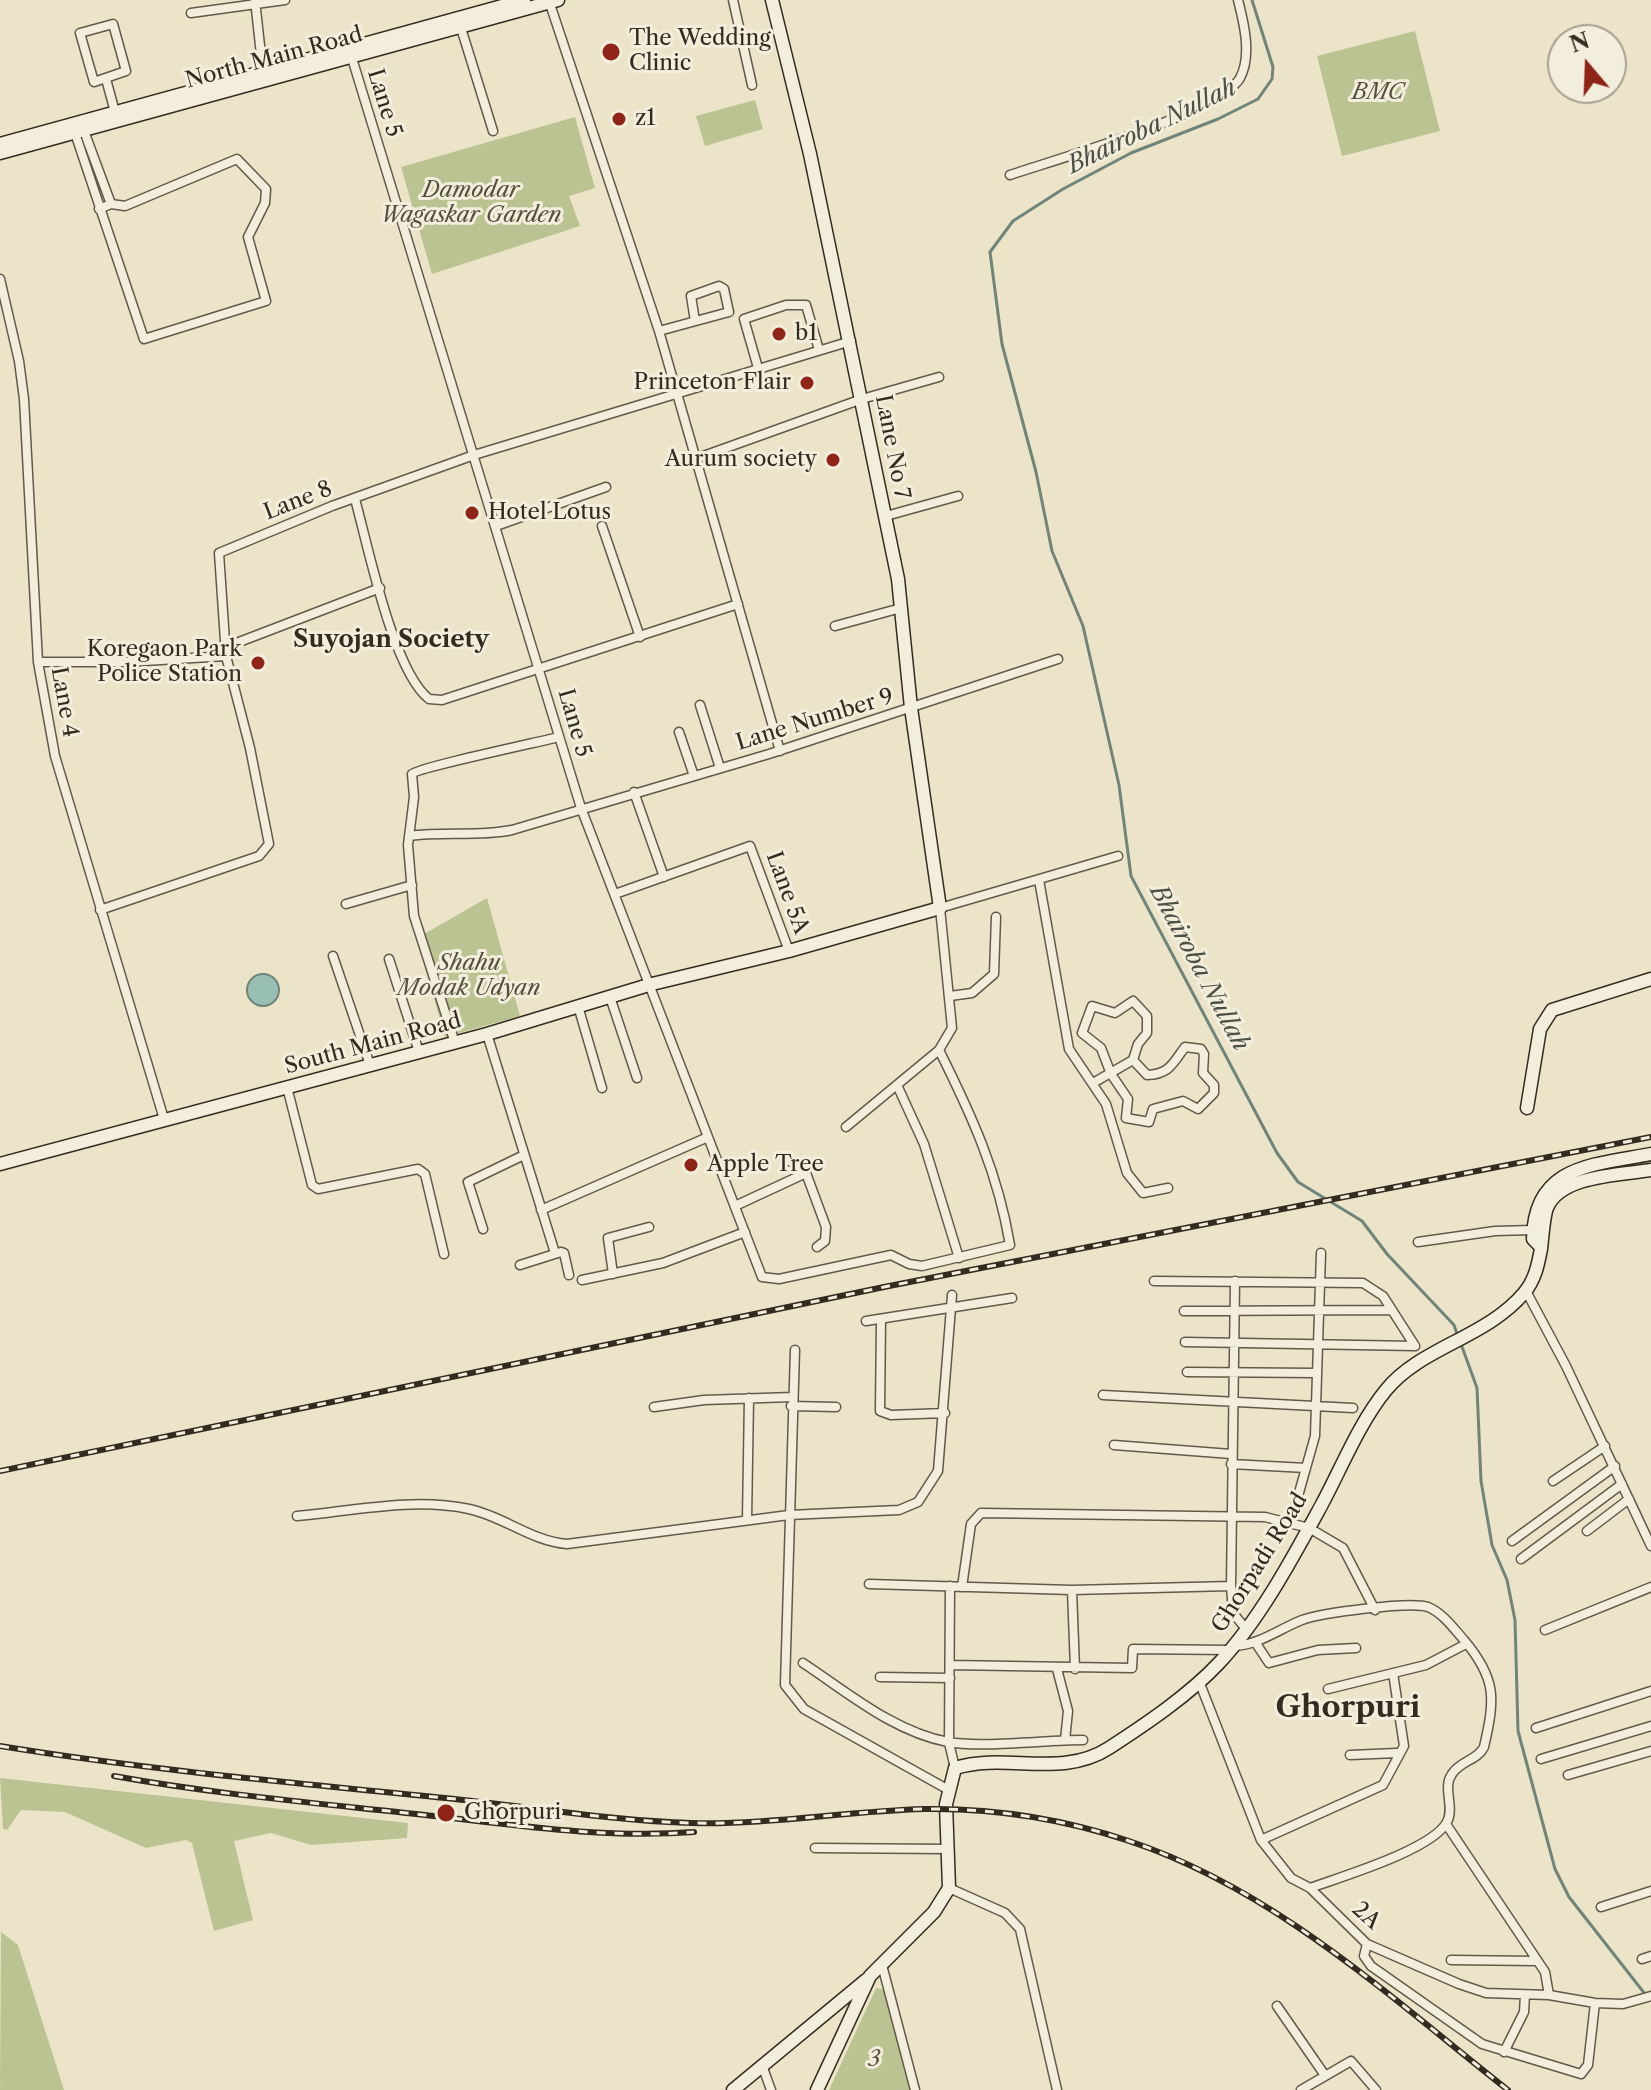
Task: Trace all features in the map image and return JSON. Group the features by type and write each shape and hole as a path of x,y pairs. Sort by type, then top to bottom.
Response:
{"main road":[{"name":"North Main Road","path":"0,153 524,0"},
{"name":"Lane No 7","path":"772,0 851,341 886,516 940,908"},
{"name":"North Main Road","path":"0,144 263,73 461,28 552,1"},
{"name":"South Main Road","path":"0,1164 455,1043 652,984 789,951 940,908"},
{"path":"1527,1108 1540,1029 1552,1010 1651,979"},
{"path":"1541,1247 1533,1239 1537,1206 1552,1191 1560,1177 1651,1154"},
{"path":"1552,1191 1651,1170"},
{"name":"Ghorpadi Road","path":"955,1768 971,1764 1060,1765 1093,1757 1199,1681 1246,1629 1309,1528 1386,1390 1415,1364 1482,1329 1526,1291 1537,1268 1545,1239 1545,1213 1552,1191"},
{"path":"733,2090 870,1976 934,1912 949,1888 947,1789 955,1768"},
{"path":"817,2090 870,1976"}],"street":[{"path":"191,13 285,0"},
{"path":"733,0 752,85"},
{"path":"1010,175 1191,111 1233,88 1242,75 1247,51 1238,0"},
{"path":"552,1 659,331 780,751"},
{"path":"255,2 263,73"},
{"path":"113,24 126,71 106,79 94,82 80,33 113,24"},
{"path":"461,28 493,131"},
{"name":"Lane 5","path":"350,53 581,808 652,984 758,1270 762,1277 770,1280 882,1255 922,1266 959,1258"},
{"path":"106,79 115,112"},
{"path":"79,132 111,204"},
{"path":"79,132 99,209 144,339 266,301 248,237 265,203 266,189 237,159 125,206 111,204 99,209"},
{"name":"Lane 4","path":"0,279 19,361 24,399 38,662 55,756 164,1119"},
{"path":"659,331 729,312 724,289 719,286 691,296 695,321"},
{"path":"758,368 744,319 786,305 806,305 819,350"},
{"name":"Lane 8","path":"100,910 259,856 266,850 270,838 226,652 219,553 474,455 851,341"},
{"path":"695,459 862,399 939,377"},
{"path":"496,526 606,487"},
{"path":"886,516 958,496"},
{"path":"355,499 380,588 411,680 429,699 442,700 540,670 738,604"},
{"path":"602,526 640,637"},
{"path":"38,662 128,662 226,652 380,588"},
{"path":"835,626 901,608"},
{"name":"Lane Number 9","path":"409,836 457,831 493,834 780,751 1058,659"},
{"path":"700,705 720,768"},
{"path":"679,732 694,776"},
{"path":"455,1043 414,916 409,836 414,770 559,737"},
{"path":"615,894 664,877 634,792"},
{"name":"Lane 5A","path":"664,877 750,846 789,951"},
{"path":"846,1127 939,1050 952,1028 940,908 1118,856"},
{"path":"1039,880 1069,1049 1106,1104 1132,1182 1143,1193 1168,1188"},
{"path":"346,904 412,885"},
{"path":"950,996 972,993 994,974 996,917"},
{"path":"333,956 370,1065"},
{"path":"389,959 419,1052"},
{"path":"610,997 637,1078"},
{"path":"1093,1083 1111,1074 1133,1060 1138,1044 1147,1033 1147,1016 1133,1001 1115,1013 1092,1006 1082,1033 1101,1048 1111,1074 1128,1099 1126,1118 1146,1123 1156,1108 1183,1101 1198,1109 1214,1093 1214,1085 1203,1073 1204,1054 1201,1049 1185,1047 1172,1069 1161,1073 1147,1075 1133,1060"},
{"path":"578,1006 602,1088"},
{"path":"487,1034 555,1253"},
{"path":"897,1085 924,1144 959,1258 1010,1245 1002,1195 987,1152 939,1050"},
{"path":"287,1087 312,1185 318,1189 418,1169 425,1174 444,1254"},
{"path":"541,1210 708,1137"},
{"path":"483,1229 468,1182 524,1155"},
{"path":"785,1160 800,1164 806,1173 826,1227 825,1241 817,1247"},
{"path":"735,1206 806,1173"},
{"path":"613,1274 608,1238 649,1227"},
{"path":"1418,1242 1495,1231 1533,1230"},
{"path":"582,1280 663,1263 745,1232"},
{"path":"520,1265 564,1253 569,1275"},
{"path":"1291,1521 1315,1436 1321,1253"},
{"path":"1154,1281 1363,1283 1383,1296 1415,1346 1185,1342"},
{"path":"1235,1281 1231,1586 1233,1613 1246,1629"},
{"path":"1526,1291 1615,1466 1651,1546"},
{"path":"297,1516 409,1505 448,1505 472,1509 535,1537 567,1544 789,1515 899,1510 918,1502 938,1471 952,1295"},
{"path":"866,1321 1012,1298"},
{"path":"1184,1311 1391,1310"},
{"path":"881,1319 880,1411 891,1415 945,1413"},
{"path":"795,1350 785,1678 788,1692 804,1709 947,1789"},
{"path":"1187,1372 1317,1373"},
{"path":"1103,1395 1353,1408"},
{"path":"747,1520 749,1398"},
{"path":"654,1407 749,1398 836,1407"},
{"path":"1114,1445 1231,1454"},
{"path":"1553,1481 1605,1446"},
{"path":"1231,1464 1306,1468"},
{"path":"1512,1541 1615,1466"},
{"path":"1521,1559 1622,1484"},
{"path":"1587,1531 1629,1499"},
{"path":"962,1587 971,1524 981,1513 1231,1517 1291,1521 1343,1548 1375,1610"},
{"path":"869,1584 1072,1590 1231,1586"},
{"path":"950,1586 949,1743 955,1768"},
{"path":"1545,1630 1651,1587"},
{"path":"1072,1590 1075,1669"},
{"path":"950,1665 1132,1668 1133,1649 1231,1648 1255,1642 1306,1618 1428,1607 1438,1613 1486,1669 1492,1683 1493,1701 1482,1752 1461,1765 1449,1779 1450,1814 1446,1824 1405,1852 1310,1888"},
{"path":"1255,1642 1269,1663 1318,1650 1356,1648"},
{"path":"1328,1689 1426,1665 1466,1644"},
{"path":"803,1663 875,1711 914,1731 949,1743 1083,1740"},
{"path":"1057,1669 1068,1711 1065,1740"},
{"path":"1261,1840 1370,1794 1389,1776 1404,1740 1393,1673"},
{"path":"880,1677 950,1678"},
{"name":"2A","path":"1199,1681 1261,1840 1291,1878 1310,1888 1367,1944 1473,1988 1595,2003 1623,2004 1651,1996"},
{"path":"1536,1728 1651,1691"},
{"path":"1541,1759 1651,1726"},
{"path":"1568,1775 1651,1751"},
{"path":"1350,1755 1397,1753"},
{"path":"1446,1824 1548,1978 1549,1995"},
{"path":"815,1848 948,1849"},
{"path":"949,1888 1005,1913 1020,1929 1057,2090"},
{"path":"1601,1907 1651,1891"},
{"path":"1367,1944 1364,1956 1371,1966 1482,2044 1584,2073 1588,2065 1595,2003"},
{"path":"1451,1960 1537,1961"},
{"path":"882,1965 915,2090"},
{"path":"1504,2052 1524,2012 1525,1995"},
{"path":"1277,2006 1324,2074"},
{"path":"1301,2090 1351,2061 1376,2090"},
{"path":"762,2065 771,2090"}],"green space":[{"name":"BMC","path":"1415,31 1440,131 1342,156 1317,56"},
{"path":"755,100 763,129 705,146 696,116"},
{"name":"Damodar Wagaskar Garden","path":"575,117 595,188 569,196 580,226 432,274 401,167"},
{"name":"Shahu Modak Udyan","path":"487,898 520,1016 445,1037 417,938"},
{"path":"0,1778 408,1823 407,1838 311,1845 271,1833 234,1841 253,1920 214,1931 192,1843 186,1840 146,1848 65,1812 21,1810 7,1830 3,1829"},
{"path":"1,1932 18,1945 64,2090 0,2090"},
{"name":"3","path":"876,1988 887,1990 910,2090 829,2090"}],"water":[{"path":"263,974 274,979 279,990 274,1001 263,1006 252,1001 247,990 252,979"}],"waterway":[{"name":"Bhairoba Nullah","path":"1252,0 1273,67 1272,79 1258,99 1218,119 1131,153 1063,189 1013,221 990,252 1002,344 1036,472 1052,551 1083,626 1119,785 1131,876 1277,1153 1298,1182 1362,1221 1387,1254 1454,1325 1458,1337"},
{"name":"Bhairoba Nullah","path":"1461,1344 1477,1388 1481,1481 1492,1545 1507,1580 1515,1620 1518,1731 1555,1869 1569,1897 1645,1994"}],"railway":[{"path":"0,1471 884,1287 1651,1137"},
{"path":"0,1746 167,1769 661,1822 750,1822 895,1810 950,1809 1028,1816 1079,1827 1129,1841 1182,1862 1282,1916 1374,1983 1508,2090"},
{"path":"114,1776 265,1798 555,1829 624,1834 694,1832"}],"place":[{"name":"The Wedding Clinic","path":"611,52"},
{"name":"z1","path":"619,119"},
{"name":"b1","path":"779,334"},
{"name":"Princeton Flair","path":"807,383"},
{"name":"Aurum society","path":"833,460"},
{"name":"Hotel Lotus","path":"472,513"},
{"name":"Koregaon Park Police Station","path":"258,663"},
{"name":"Apple Tree","path":"691,1165"},
{"name":"Ghorpuri","path":"446,1813"}],"district":[{"name":"Suyojan Society","path":"391,640"},
{"name":"Ghorpuri","path":"1348,1708"}]}
